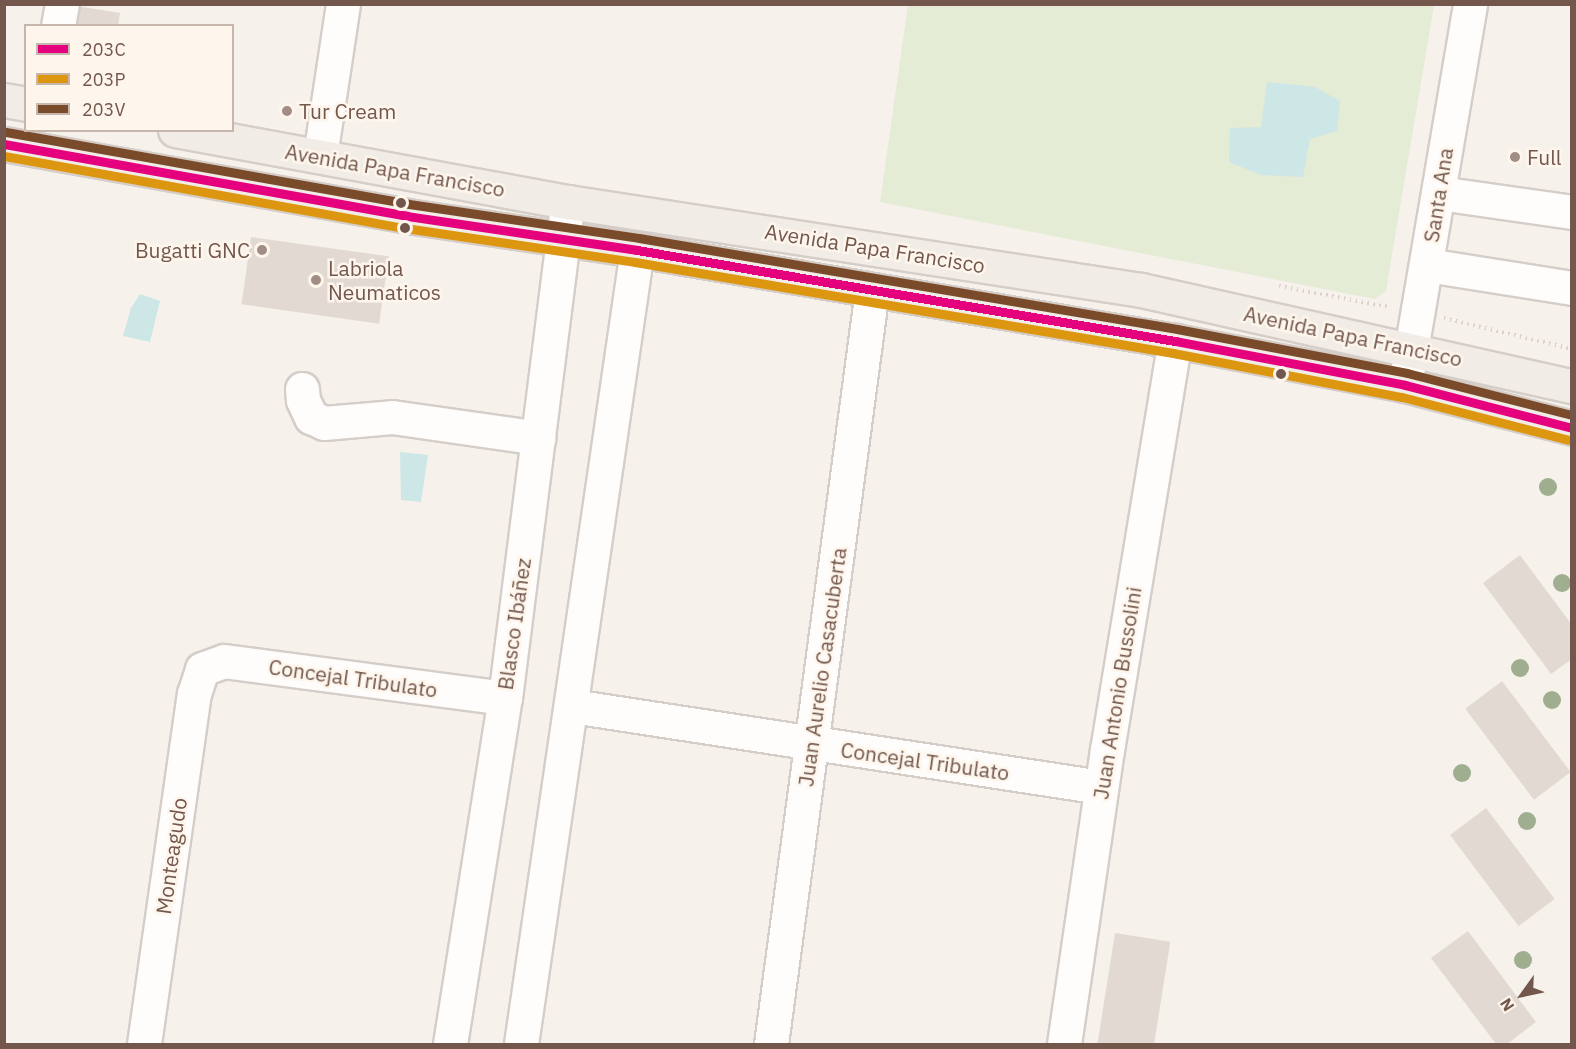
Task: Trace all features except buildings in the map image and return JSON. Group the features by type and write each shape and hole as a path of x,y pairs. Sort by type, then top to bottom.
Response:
{"main road":[{"path":"4,100 24,104"},
{"name":"Avenida Papa Francisco","path":"186,132 568,202 1141,290 1572,386"},
{"name":"Avenida Papa Francisco","path":"4,144 40,140 406,216 637,250 1176,341 1405,385 1572,428"}],"street":[{"path":"58,24 62,4"},
{"path":"320,156 343,4"},
{"name":"Santa Ana","path":"1405,385 1470,4"},
{"path":"1439,193 1572,212"},
{"name":"Blasco Ibáñez","path":"450,1044 505,698 566,239 568,202"},
{"path":"521,1044 637,250"},
{"path":"1427,265 1572,288"},
{"name":"Juan Aurelio Casacuberta","path":"771,1044 872,290"},
{"name":"Juan Antonio Bussolini","path":"1064,1044 1101,787 1176,341"},
{"path":"302,389 303,400 311,417 324,423 392,417 539,438"},
{"name":"Concejal Tribulato","path":"202,669 224,661 505,698"},
{"name":"Monteagudo","path":"144,1044 194,694 202,669"},
{"name":"Concejal Tribulato","path":"572,706 1101,787"}],"green space":[{"path":"908,5 1434,5 1386,291 1375,299 880,202"}],"water":[{"path":"1267,82 1315,87 1340,101 1337,131 1310,139 1303,177 1261,175 1229,162 1230,128 1261,127"},
{"path":"140,294 160,301 150,342 123,336 131,308"},
{"path":"400,452 428,455 421,502 401,500"}],"transit line":[{"name":"203V","path":"6,132 409,204 639,238 1177,329 1407,373 1572,415"},
{"name":"203C","path":"4,144 407,216 637,250 1175,341 1405,385 1572,428"},
{"name":"203P","path":"4,156 405,228 635,262 1173,353 1402,397 1569,440"}],"place":[{"name":"Tur Cream","path":"287,111"},
{"name":"Full","path":"1515,157"},
{"name":"Bugatti GNC","path":"262,250"},
{"name":"Labriola Neumaticos","path":"316,280"}]}
